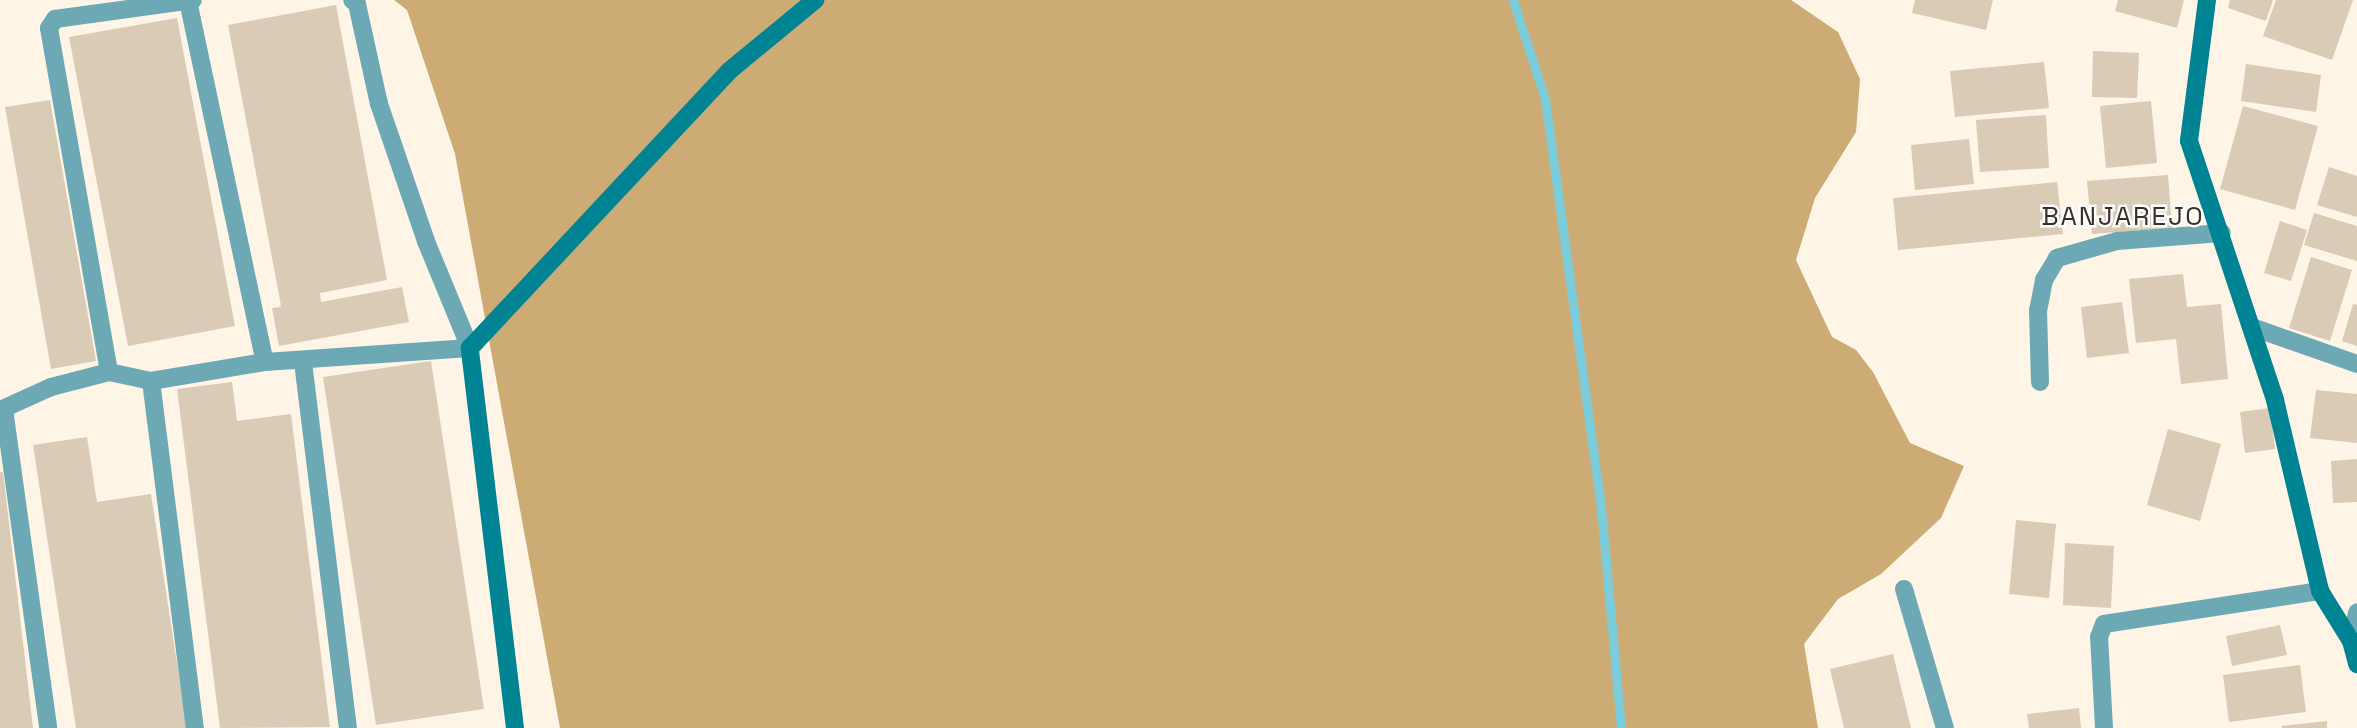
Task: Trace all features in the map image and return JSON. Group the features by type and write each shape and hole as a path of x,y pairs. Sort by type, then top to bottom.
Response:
{"street":[{"path":"109,372 49,27 55,19 193,0"},
{"path":"352,0 357,4 379,104 426,241 470,348 515,728"},
{"path":"48,728 2,410 51,387 109,372 151,381 265,362 303,362 470,348 729,71 816,0"},
{"path":"2207,0 2189,141 2276,400 2320,592 2351,641 2357,664"},
{"path":"188,1 265,362"},
{"path":"2040,382 2038,311 2044,280 2057,258 2117,241 2222,233"},
{"path":"2252,327 2357,364"},
{"path":"303,362 348,728"},
{"path":"151,381 195,728"},
{"path":"1904,589 1945,728"},
{"path":"2104,728 2099,637 2104,624 2320,592"},
{"path":"2351,641 2357,614"}],"shaded area":[{"path":"394,0 1791,0 1838,32 1860,79 1856,132 1815,198 1796,260 1832,337 1856,350 1873,372 1910,443 1964,466 1941,518 1881,574 1838,599 1804,644 1818,728 560,728 455,154 407,10"}],"building":[{"path":"1915,0 1993,0 1986,30 1912,13"},
{"path":"2118,0 2184,0 2177,28 2115,11"},
{"path":"2230,0 2273,0 2266,21 2228,8"},
{"path":"2276,0 2353,0 2332,60 2263,36"},
{"path":"336,5 387,280 320,293 321,302 402,287 409,322 279,346 272,308 281,307 280,300 228,25"},
{"path":"177,18 235,326 128,346 69,37"},
{"path":"2093,51 2139,53 2137,98 2092,97"},
{"path":"2044,62 2049,108 1955,117 1950,71"},
{"path":"2246,64 2321,75 2316,112 2241,101"},
{"path":"50,100 96,361 51,369 5,107"},
{"path":"2151,101 2157,163 2106,168 2100,106"},
{"path":"2243,106 2318,126 2295,210 2220,189"},
{"path":"2046,115 2049,168 1980,172 1976,120"},
{"path":"1969,139 1974,184 1915,190 1911,145"},
{"path":"2329,167 2357,176 2357,217 2317,205"},
{"path":"2168,175 2172,228 2092,234 2087,181"},
{"path":"2057,182 2063,234 1898,250 1893,198"},
{"path":"2314,213 2357,226 2357,261 2304,245"},
{"path":"2280,221 2307,230 2291,281 2264,273"},
{"path":"2311,257 2352,270 2330,341 2289,328"},
{"path":"2183,274 2187,307 2221,304 2228,379 2181,384 2176,339 2136,343 2129,279"},
{"path":"2122,302 2129,353 2087,358 2081,307"},
{"path":"2353,304 2357,305 2357,346 2342,341"},
{"path":"431,361 484,709 376,725 323,377"},
{"path":"232,382 237,421 291,414 330,727 220,728 177,389"},
{"path":"2316,390 2357,394 2357,443 2310,438"},
{"path":"2270,408 2275,449 2245,453 2240,412"},
{"path":"2168,429 2221,444 2200,521 2147,505"},
{"path":"87,437 97,502 151,494 187,728 76,728 33,445"},
{"path":"2357,459 2357,502 2333,503 2331,461"},
{"path":"0,472 3,472 33,728 0,728"},
{"path":"2016,520 2056,524 2049,598 2009,594"},
{"path":"2065,543 2114,546 2111,608 2063,605"},
{"path":"2280,625 2287,655 2232,666 2226,636"},
{"path":"1893,654 1911,728 1844,728 1830,669"},
{"path":"2300,665 2306,712 2229,722 2223,675"},
{"path":"2079,708 2081,728 2029,728 2027,714"},
{"path":"2327,721 2327,728 2282,728 2282,726"}],"waterway":[{"path":"1513,0 1545,99 1601,508 1621,728"}],"district":[{"name":"BANJAREJO","path":"2123,217"}]}
